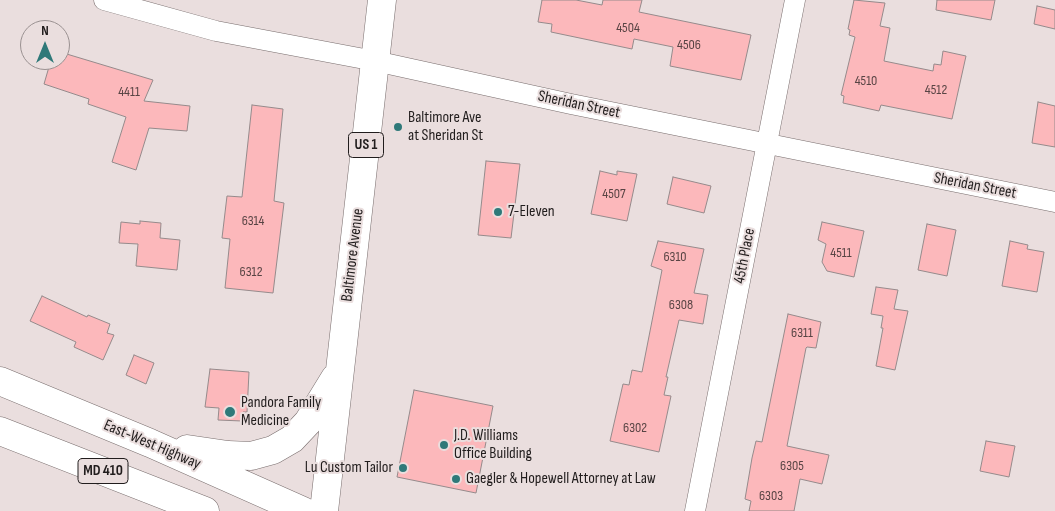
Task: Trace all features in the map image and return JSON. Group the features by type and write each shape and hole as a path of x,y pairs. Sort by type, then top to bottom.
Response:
{"main road":[{"name":"Baltimore Avenue","path":"324,511 382,0"},
{"path":"150,443 228,455 251,456 273,450 292,439 308,422 340,370"},
{"name":"East-West Highway","path":"0,380 150,443 303,511"},
{"name":"MD 410","path":"0,431 205,511"}],"street":[{"name":"Sheridan Street","path":"104,0 216,31 375,61 767,144 1055,202"},
{"name":"45th Place","path":"695,511 795,0"}],"building":[{"path":"542,0 576,0 602,5 603,0 642,0 639,12 751,35 741,80 670,66 673,47 634,39 632,49 551,32 552,24 538,22"},
{"path":"854,0 885,3 880,26 890,28 884,61 933,71 934,64 941,65 943,51 966,56 952,119 881,105 879,111 843,103 844,96 841,95 855,37 849,35 850,30 848,29"},
{"path":"937,0 995,0 991,20 936,10"},
{"path":"1037,6 1055,10 1055,29 1034,24"},
{"path":"70,55 153,80 144,101 190,106 187,131 149,128 136,170 112,162 126,117 88,104 89,99 44,84 48,70 70,70"},
{"path":"1038,102 1055,106 1055,147 1032,143"},
{"path":"252,105 283,109 274,201 284,203 273,293 225,288 230,239 222,238 227,196 242,197"},
{"name":"7-Eleven","path":"486,161 520,164 511,238 478,235"},
{"path":"600,171 617,175 617,171 637,174 627,221 591,214"},
{"path":"673,177 711,186 704,213 667,204"},
{"path":"140,221 161,223 160,238 180,240 177,270 136,266 138,244 119,243 121,222 140,224"},
{"path":"822,222 864,231 854,277 827,271 822,262 826,244 818,240"},
{"path":"927,224 956,230 947,276 918,270"},
{"path":"658,241 704,249 694,293 708,295 703,324 679,320 666,377 668,377 664,395 671,396 659,452 610,441 623,384 629,385 632,370 642,372 662,270 651,266"},
{"path":"1010,241 1028,245 1027,249 1044,252 1037,292 1002,286"},
{"path":"876,287 898,290 894,309 908,311 895,370 876,366 883,328 881,328 883,316 871,314"},
{"path":"42,296 87,317 88,315 110,324 107,333 114,335 103,360 74,347 76,342 30,321"},
{"path":"788,314 821,322 816,348 806,348 787,446 829,455 822,484 800,479 794,511 749,511 751,501 745,499 752,458 756,441 762,442"},
{"path":"134,355 154,363 146,384 126,375"},
{"path":"210,369 249,372 247,412 243,412 242,421 218,420 219,408 205,407"},
{"name":"J.D. Williams Office Building","path":"414,390 493,406 476,493 397,477"},
{"path":"986,441 1015,446 1009,477 980,471"}],"place":[{"name":"Baltimore Ave at Sheridan St","path":"398,127"},
{"name":"7-Eleven","path":"498,212"},
{"name":"Pandora Family Medicine","path":"230,412"},
{"name":"J.D. Williams Office Building","path":"444,445"},
{"name":"Lu Custom Tailor","path":"403,468"},
{"name":"Gaegler & Hopewell Attorney at Law","path":"456,479"}]}
